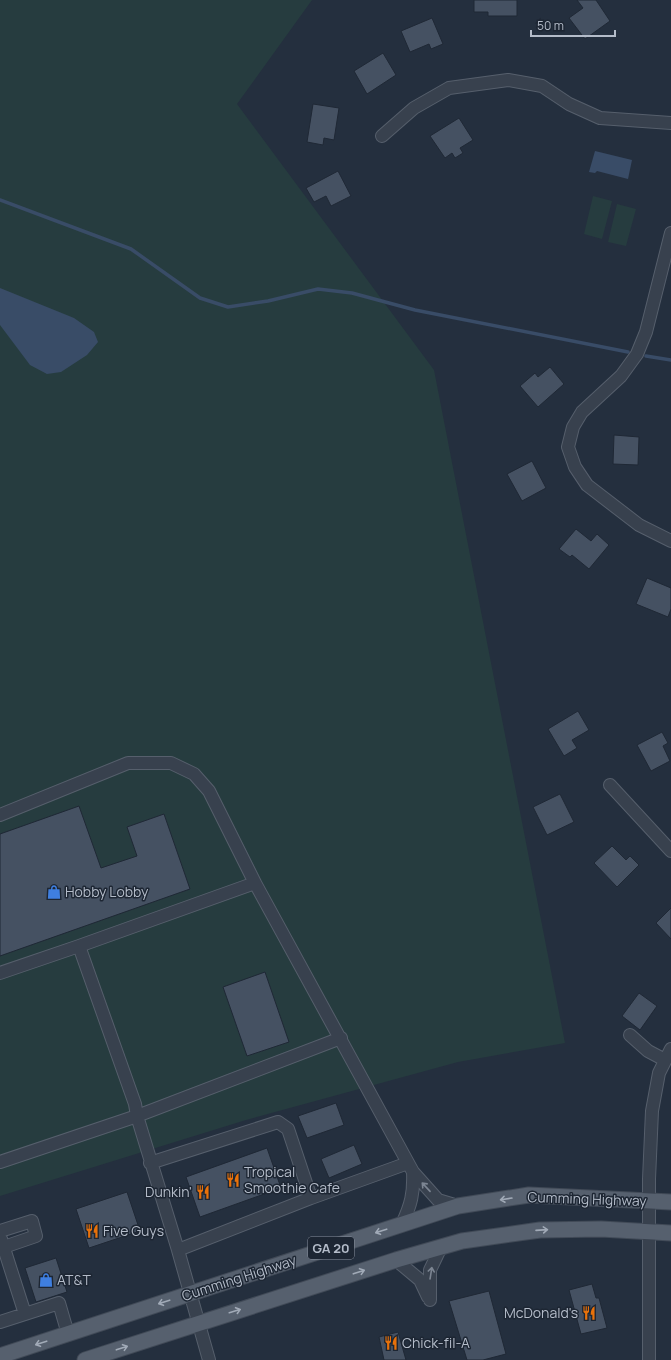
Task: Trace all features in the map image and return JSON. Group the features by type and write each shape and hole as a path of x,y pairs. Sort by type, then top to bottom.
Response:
{"main road":[{"name":"Cumming Highway","path":"0,1356 458,1206 529,1195 671,1202"},
{"name":"GA 20","path":"85,1360 396,1260 462,1241 540,1230 601,1229 671,1233"}],"street":[{"path":"382,136 414,108 449,88 508,80 542,86 569,104 600,118 671,123"},
{"path":"671,233 646,332 637,354 621,376 582,412 573,427 568,447 575,467 587,485 638,525 671,541"},
{"path":"0,814 128,763 171,763 194,774 209,791 255,883 341,1038 410,1168 438,1200 458,1206"},
{"path":"610,785 671,851"},
{"path":"0,973 255,883"},
{"path":"79,946 135,1104 150,1163 178,1250 209,1360"},
{"path":"630,1035 648,1051 665,1060"},
{"path":"0,1162 137,1116 341,1038"},
{"path":"649,1360 649,1232 652,1111 659,1073 671,1049"},
{"path":"150,1163 278,1122 288,1129 311,1198"},
{"path":"178,1250 311,1198 410,1168"},
{"path":"402,1224 414,1191 410,1168"},
{"path":"0,1232 32,1221 36,1236 2,1241 25,1314"},
{"path":"396,1260 420,1280 430,1300 430,1270 441,1247"},
{"path":"0,1322 59,1303 68,1334"}],"green space":[{"path":"0,0 312,0 237,104 434,370 565,1043 458,1062 246,1120 0,1196"},
{"path":"593,196 612,201 602,239 584,234"},
{"path":"617,204 636,209 626,246 608,242"}],"water":[{"path":"595,151 632,160 628,179 597,171 595,173 589,172"},
{"path":"0,288 74,318 94,332 98,342 87,355 61,372 47,374 30,365 0,325"}],"building":[{"path":"474,0 517,0 517,16 488,16 488,12 474,12"},
{"path":"577,0 596,0 610,21 585,39 569,18 583,8"},
{"path":"432,18 443,44 431,49 429,44 410,52 401,31"},
{"path":"383,53 396,75 367,94 354,71"},
{"path":"313,104 339,108 334,140 324,138 323,145 307,142"},
{"path":"459,118 473,140 460,148 463,153 455,158 452,153 445,158 430,136"},
{"path":"338,171 351,196 331,206 326,196 314,202 306,188"},
{"path":"550,367 564,384 538,407 520,386 535,373 538,377"},
{"path":"614,435 639,437 638,465 613,464"},
{"path":"532,461 546,488 522,501 507,474"},
{"path":"576,529 591,541 597,534 609,545 589,569 572,555 570,557 559,549"},
{"path":"647,578 671,588 671,609 668,617 636,604"},
{"path":"578,711 589,730 572,740 577,748 564,756 548,729"},
{"path":"662,732 668,743 663,746 670,761 651,771 637,745"},
{"path":"560,794 574,822 547,835 533,807"},
{"name":"Hobby Lobby","path":"79,806 101,868 137,856 127,827 164,814 190,889 0,956 0,834"},
{"path":"612,846 626,860 630,856 639,865 617,887 594,863"},
{"path":"671,908 671,939 656,923"},
{"path":"265,972 289,1042 247,1056 223,987"},
{"path":"639,993 657,1006 640,1030 622,1016"},
{"path":"336,1103 344,1125 307,1138 298,1116"},
{"path":"354,1145 362,1164 329,1178 321,1159"},
{"path":"267,1148 281,1188 200,1217 186,1177"},
{"path":"127,1192 140,1231 89,1248 76,1209"},
{"name":"AT&T","path":"56,1258 67,1292 36,1302 25,1268"},
{"name":"McDonald's","path":"592,1284 596,1298 599,1298 607,1328 581,1334 569,1290"},
{"path":"489,1291 506,1354 483,1360 467,1360 449,1301"},
{"name":"Chick-fil-A","path":"398,1332 406,1360 384,1360 379,1337"}],"waterway":[{"path":"0,200 131,249 200,298 228,307 268,301 318,289 352,293 415,310 628,352"},
{"path":"646,356 671,360"}],"place":[{"name":"Hobby Lobby","path":"54,892"},
{"name":"Tropical Smoothie Cafe","path":"233,1180"},
{"name":"Dunkin'","path":"203,1192"},
{"name":"Five Guys","path":"92,1231"},
{"name":"AT&T","path":"46,1280"},
{"name":"McDonald's","path":"589,1313"},
{"name":"Chick-fil-A","path":"391,1343"}]}
